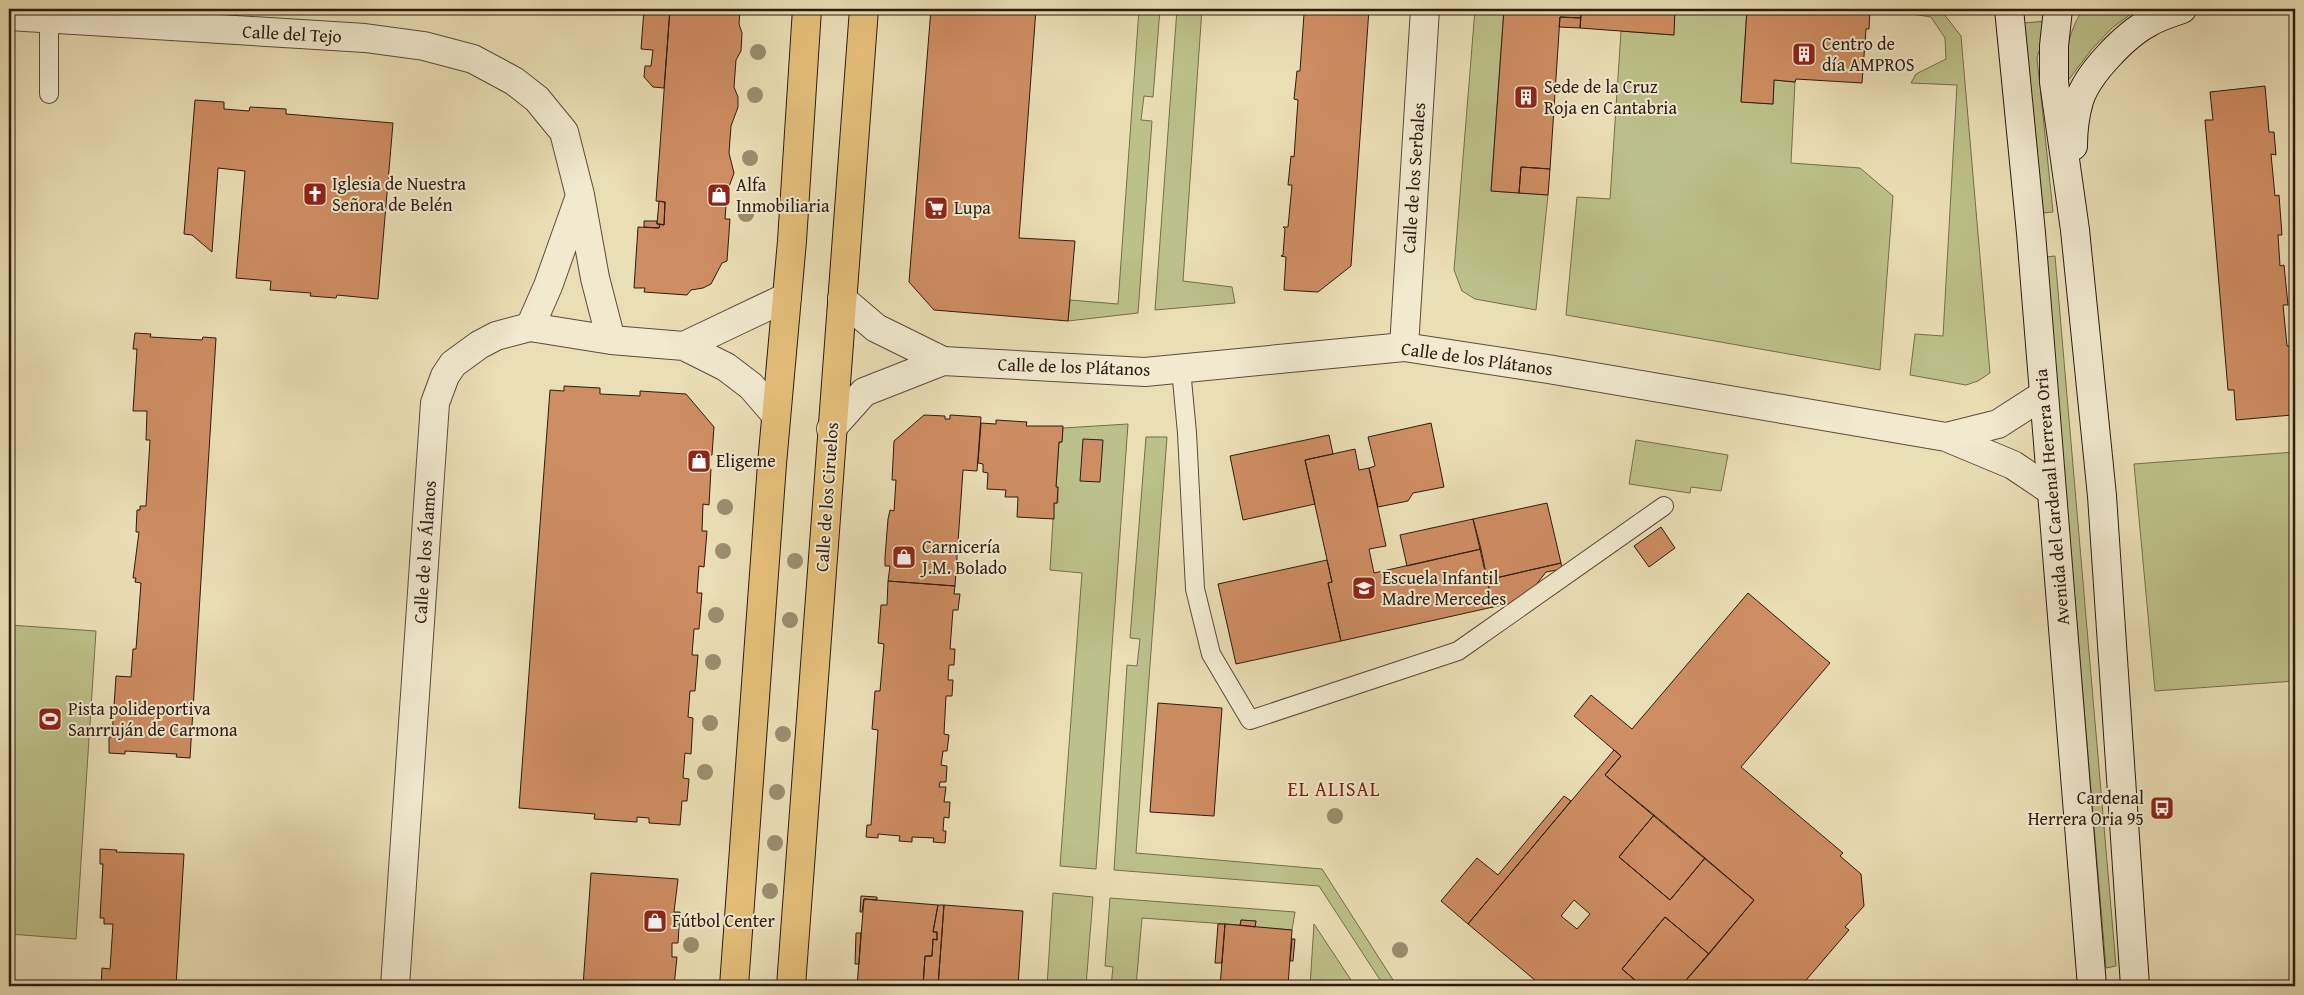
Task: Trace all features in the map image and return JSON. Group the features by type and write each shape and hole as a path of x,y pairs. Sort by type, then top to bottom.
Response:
{"main road":[{"path":"734,986 776,415 787,297 807,9"},
{"name":"Calle de los Ciruelos","path":"791,986 831,429 864,9"}],"street":[{"name":"Calle de los Serbales","path":"1404,346 1425,9"},
{"name":"Avenida del Cardenal Herrera Oria","path":"2009,9 2031,233 2050,490 2092,986"},
{"path":"2058,9 2054,46 2054,82 2075,230 2102,496 2135,986"},
{"path":"2075,230 2073,135 2079,100 2088,82 2117,47 2149,22 2182,9"},
{"name":"Calle del Tejo","path":"9,16 49,19 86,15 241,20 424,46 473,59 514,82 537,99 564,132 580,195 594,278 611,340"},
{"path":"530,327 548,286 580,195"},
{"path":"684,346 787,297"},
{"name":"Calle de los Plátanos","path":"842,299 876,328 943,361 1145,372 1404,346 1946,437 2013,465 2050,490"},
{"name":"Calle de los Álamos","path":"395,986 436,402 445,376 453,364 479,345 496,336 530,327 611,340 684,346 726,367 751,386 776,415"},
{"name":"Calle de los Plátanos","path":"831,429 864,392 943,361"},
{"name":"Calle de los Plátanos","path":"1946,437 1998,424 2043,395"}],"lane":[{"path":"49,19 49,94"},
{"path":"1181,369 1187,433 1195,589 1212,654 1250,720 1458,651 1664,506"}],"green space":[{"path":"1139,9 1160,9 1153,97 1144,96 1141,120 1152,121 1138,313 1068,321 1070,300 1118,304"},
{"path":"1177,9 1202,9 1183,281 1232,287 1235,303 1155,310"},
{"path":"1475,9 1504,9 1491,191 1548,195 1536,310 1475,299 1462,291 1454,270"},
{"path":"1675,9 1747,9 1741,102 1773,104 1774,80 1795,82 1791,163 1860,168 1893,196 1880,370 1566,315 1577,197 1610,199 1621,31 1673,35"},
{"path":"1880,9 1940,9 1961,36 1990,373 1978,381 1966,385 1910,375 1915,334 1943,336 1957,85 1911,83 1916,74 1946,59 1945,38 1931,17"},
{"path":"2083,9 2138,9 2113,27 2092,49 2064,86 2065,65 2070,37"},
{"path":"2048,21 2037,58 2053,212 2043,213 2023,23"},
{"path":"2055,256 2116,966 2106,968 2046,257"},
{"path":"1128,424 1096,869 1060,866 1082,573 1050,570 1054,503 1058,503 1058,487 1056,487 1059,442 1062,442 1063,428"},
{"path":"1146,437 1167,437 1136,853 1322,869 1397,986 1384,986 1319,886 1114,870 1127,665 1137,666 1140,639 1130,638"},
{"path":"1636,440 1728,455 1721,491 1691,487 1690,493 1629,484"},
{"path":"2295,452 2295,681 2155,691 2134,464"},
{"name":"Pista polideportiva Sanrruján de Carmona","path":"9,625 96,631 76,939 9,934"},
{"path":"1053,893 1093,897 1086,986 1047,986"},
{"path":"1110,898 1295,912 1292,930 1255,927 1256,921 1241,920 1240,925 1142,918 1136,986 1111,986 1113,967 1105,966"},
{"path":"1314,924 1355,986 1310,986"}],"building":[{"path":"644,9 670,9 664,88 653,87 644,77 645,66 651,66 653,50 641,49"},
{"path":"670,9 740,9 739,24 742,33 741,51 736,60 734,87 738,97 738,107 731,126 729,153 734,173 727,192 725,219 730,219 727,261 722,263 711,284 703,288 691,290 687,295 644,292 645,288 634,288 638,227 659,228 660,224 664,225 665,202 656,201"},
{"path":"931,9 1036,9 1019,238 1075,241 1068,321 934,310 909,282"},
{"path":"1301,9 1369,9 1351,266 1318,292 1284,290 1286,257 1281,256 1283,255 1285,229 1283,227 1288,227 1292,185 1288,185 1291,156 1294,157 1298,100 1294,99 1297,71 1300,71 1304,14 1301,14"},
{"name":"Sede de la Cruz Roja en Cantabria","path":"1504,9 1581,9 1581,18 1560,17 1550,169 1521,167 1519,193 1491,191"},
{"path":"1581,9 1675,9 1674,35 1580,28"},
{"name":"Centro de día AMPROS","path":"1747,9 1870,9 1869,29 1866,29 1862,83 1796,79 1795,82 1774,80 1773,104 1741,102"},
{"path":"1560,17 1581,18 1580,28 1559,27"},
{"path":"2265,86 2269,132 2274,132 2276,155 2271,154 2275,196 2279,195 2282,235 2278,235 2280,266 2284,265 2288,305 2283,305 2287,346 2291,346 2294,385 2290,385 2292,415 2236,420 2234,390 2228,390 2205,120 2213,120 2210,92"},
{"name":"Iglesia de Nuestra Señora de Belén","path":"195,100 224,102 224,109 249,111 250,107 286,109 286,114 393,123 378,299 337,295 336,298 310,296 311,293 270,290 271,281 236,278 245,171 218,168 212,252 192,235 184,234"},
{"path":"1521,167 1550,169 1548,195 1519,193"},
{"path":"659,201 665,202 664,225 657,224"},
{"path":"644,221 657,221 657,224 660,224 659,228 644,227"},
{"path":"135,333 151,334 150,337 202,340 203,337 216,338 190,758 176,757 177,754 125,751 125,754 109,753 109,737 112,737 116,676 131,677 133,649 136,649 141,583 135,582 136,578 133,578 139,532 136,532 137,510 140,510 140,506 146,506 150,440 146,440 147,411 133,411 137,349 133,349"},
{"path":"564,386 600,388 600,394 640,396 640,391 686,394 714,427 712,455 707,455 706,468 711,469 709,505 703,504 702,531 707,531 704,567 699,566 697,593 702,593 699,629 694,629 692,655 698,655 695,691 690,691 688,717 693,718 691,754 685,753 683,778 689,779 687,801 682,801 680,825 649,823 649,818 637,817 637,822 594,819 595,814 519,808 550,390 564,391"},
{"path":"924,415 945,416 945,419 950,419 950,415 981,417 977,471 963,470 955,586 888,581 890,566 885,566 888,519 890,510 894,511 896,480 892,480 894,441"},
{"path":"996,420 1027,422 1026,426 1063,426 1062,442 1059,442 1056,487 1058,487 1057,503 1054,503 1054,519 1017,517 1018,497 1005,497 1006,490 987,489 988,473 983,472 983,464 978,463 981,423 996,424"},
{"path":"1431,423 1444,487 1413,493 1408,501 1378,507 1369,468 1375,466 1368,437"},
{"path":"1329,435 1333,454 1305,460 1315,504 1243,520 1230,456"},
{"path":"1083,439 1103,440 1100,482 1080,481"},
{"path":"1355,449 1359,470 1369,468 1386,546 1369,549 1374,573 1481,549 1493,607 1341,641 1328,583 1332,582 1305,460"},
{"path":"1547,503 1561,563 1487,580 1473,519"},
{"path":"1473,519 1481,549 1407,566 1400,535"},
{"path":"1661,527 1675,548 1649,567 1634,546"},
{"path":"1327,560 1332,582 1328,583 1341,641 1236,664 1218,584"},
{"path":"1561,563 1562,569 1546,572 1529,594 1530,599 1493,607 1487,580"},
{"path":"888,581 955,586 954,594 960,594 958,610 953,610 950,649 955,649 954,665 949,665 948,680 953,680 952,696 946,696 944,734 949,735 947,751 943,751 941,765 947,766 946,782 940,782 939,787 946,787 944,802 950,802 949,818 944,817 943,831 946,831 945,843 933,842 934,838 912,837 912,842 899,841 900,836 878,834 878,838 866,837 867,825 871,825 878,730 872,729 875,691 880,691 884,644 878,643 881,605 887,605"},
{"path":"1748,593 1830,663 1741,767 1843,853 1840,856 1861,874 1864,906 1845,927 1849,930 1801,986 1681,986 1754,900 1605,775 1621,756 1574,716 1591,695 1632,729"},
{"path":"1158,703 1222,708 1214,816 1150,812"},
{"path":"1614,750 1621,756 1605,775 1654,815 1619,857 1670,900 1705,858 1754,900 1709,954 1665,917 1622,969 1642,986 1542,986 1468,924","holes":["1574,900 1590,914 1577,929 1561,916"]},
{"path":"1564,796 1571,801 1468,924 1441,901 1477,858 1498,875"},
{"path":"1654,815 1705,858 1670,900 1619,857"},
{"path":"100,849 117,850 116,852 184,854 176,986 101,986 102,968 110,969 113,924 104,924 104,918 100,918 103,864 100,864"},
{"path":"591,873 678,879 674,912 680,912 678,943 672,943 672,957 677,957 674,986 583,986"},
{"path":"861,896 877,897 877,900 864,899 862,912 860,912"},
{"path":"864,899 938,905 933,932 937,932 937,940 933,939 932,956 925,956 923,986 857,986"},
{"path":"938,905 944,905 938,986 923,986 925,956 932,956 933,939 937,940 937,932 933,932"},
{"path":"944,905 1023,911 1018,986 938,986"},
{"path":"1665,917 1709,954 1681,986 1642,986 1622,969"},
{"path":"1241,920 1256,921 1255,927 1240,925"},
{"path":"1218,924 1225,924 1222,963 1215,963"},
{"path":"1225,924 1292,930 1288,986 1220,986"},
{"path":"856,933 861,933 859,964 855,964"},
{"path":"1292,939 1295,939 1293,961 1290,961"}],"place":[{"name":"Centro de día AMPROS","path":"1804,54"},
{"name":"Sede de la Cruz Roja en Cantabria","path":"1526,97"},
{"name":"Iglesia de Nuestra Señora de Belén","path":"315,194"},
{"name":"Alfa Inmobiliaria","path":"719,195"},
{"name":"Lupa","path":"936,208"},
{"name":"Eligeme","path":"699,461"},
{"name":"Carnicería J.M. Bolado","path":"904,557"},
{"name":"Escuela Infantil Madre Mercedes","path":"1364,588"},
{"name":"Pista polideportiva Sanrruján de Carmona","path":"50,719"},
{"name":"Cardenal Herrera Oria 95","path":"2162,808"},
{"name":"Fútbol Center","path":"655,921"}],"district":[{"name":"EL ALISAL","path":"1334,789"}]}
